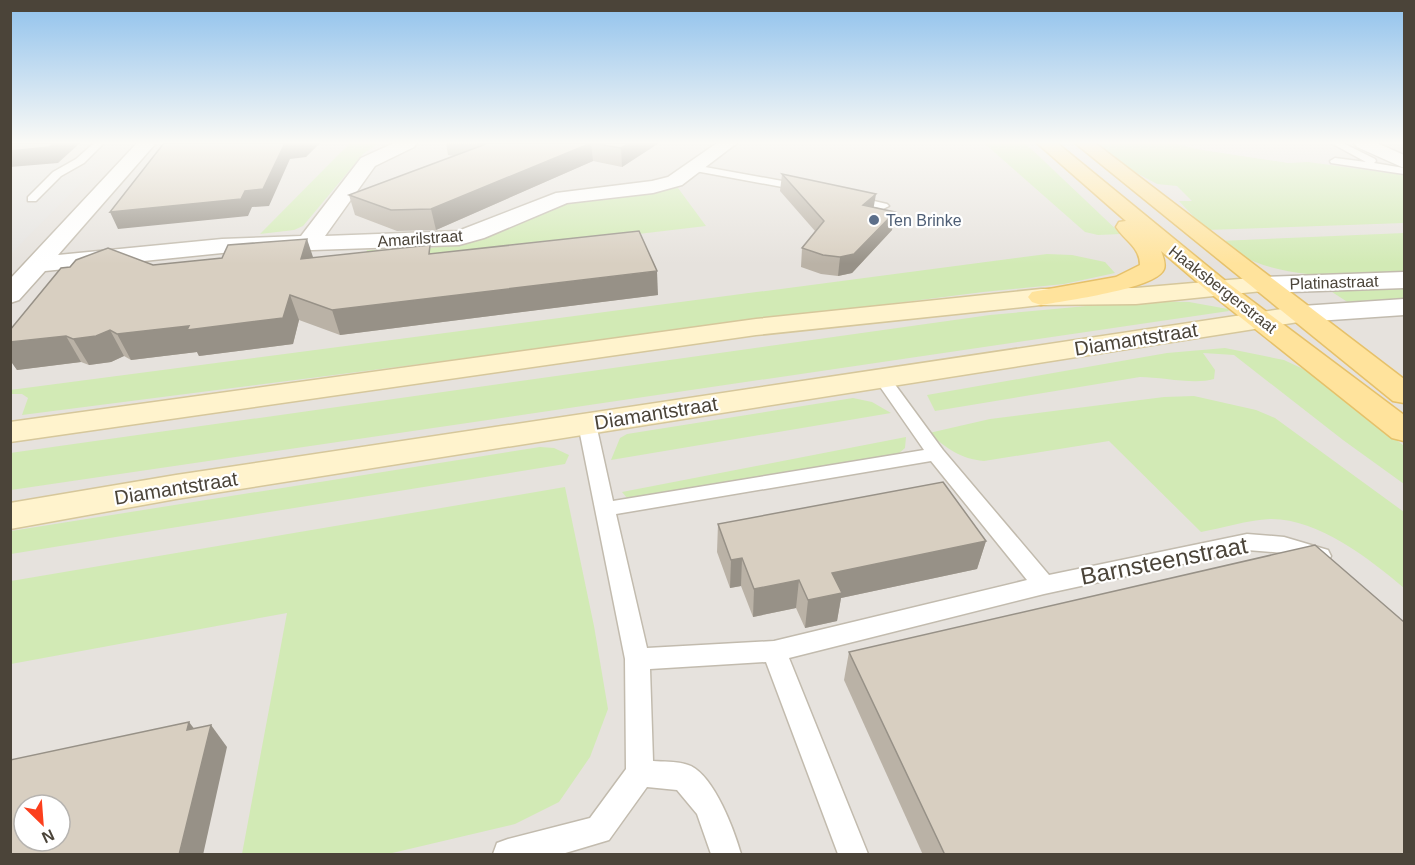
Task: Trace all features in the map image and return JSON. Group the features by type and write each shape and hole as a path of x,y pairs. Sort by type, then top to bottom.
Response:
{"main road":[{"path":"1041,297 1122,283 1152,269 1154,259 1146,246 1078,183"},
{"name":"Haaksbergerstraat","path":"1094,183 1219,288 1404,431"},
{"name":"Haaksbergerstraat","path":"1135,183 1404,394"},
{"name":"Diamantstraat","path":"10,432 756,327 1041,297 1136,296 1263,285"},
{"name":"Diamantstraat","path":"10,516 188,485 1302,314"}],"street":[{"path":"10,295 110,183"},
{"path":"307,243 352,183"},
{"name":"Amarilstraat","path":"36,265 212,247 459,238 563,197 667,183"},
{"name":"Platinastraat","path":"1263,285 1404,280"},
{"name":"Platinastraat","path":"1302,314 1404,307"}],"lane":[{"path":"32,199 48,183"},
{"path":"777,183 818,191"},
{"path":"840,196 883,206"},
{"path":"882,378 936,454 1044,585"},
{"path":"508,855 599,830 640,773 637,659 587,424"},
{"path":"606,508 936,454"},
{"name":"Barnsteenstraat","path":"637,659 774,651 1044,585 1247,542 1284,546 1316,554 1334,565"},
{"path":"774,651 853,855"},
{"path":"640,773 684,777 708,805 726,855"}],"shaded area":[{"path":"10,183 1404,183 1404,854 11,854"},
{"path":"11,183 81,183 11,254"}],"green space":[{"path":"310,183 339,183 303,226 294,230 260,234"},
{"path":"1030,183 1068,183 1121,234 1098,235 1085,232"},
{"path":"1404,183 1404,223 1206,230 1179,201 1192,201 1177,186 1157,184"},
{"path":"678,188 706,226 630,235 361,277 367,250 424,249 473,242 566,203"},
{"path":"1404,233 1404,274 1332,276 1284,270 1239,255 1219,241"},
{"path":"1047,254 1072,255 1105,262 1115,273 1064,284 983,292 22,415 28,398 22,394 11,394 10,390"},
{"path":"1404,288 1404,301 1349,303 1329,290"},
{"path":"1141,301 1189,302 1229,311 11,490 10,453 990,315"},
{"path":"1225,348 1284,360 1316,375 1404,446 1404,484 1343,440 1234,355 1203,353 1215,370 1214,379 1206,381 1140,377 935,411 927,395 1167,353"},
{"path":"1194,396 1256,410 1275,418 1404,512 1404,588 1342,542 1306,525 1288,520 1270,519 1244,522 1201,532 1109,441 984,461 954,452 929,433 990,419 1164,397"},
{"path":"853,398 872,402 891,413 611,460 620,438 627,434"},
{"path":"906,437 905,448 898,454 643,500 627,498 622,492"},
{"path":"540,447 554,448 569,455 565,464 11,554 11,531"},
{"path":"565,487 594,626 608,709 590,757 559,802 515,824 388,854 242,854 287,613 11,664 11,581"}],"building":[{"path":"132,183 266,183 263,189 245,191 241,199 110,212"},
{"path":"380,183 493,183 431,209 391,210 349,195"},
{"path":"790,183 826,183 876,194 863,205 895,212 854,254 840,257 823,255 802,248 824,221"},
{"path":"639,231 657,271 332,310 290,295 283,318 187,330 189,326 117,334 110,330 96,336 73,339 66,336 10,342 10,330 61,268 70,267 76,260 108,248 153,265 222,258 228,245 307,239 301,259 430,245 429,254"},
{"path":"943,482 986,541 832,573 842,593 808,600 799,580 754,589 742,558 731,560 718,524"},
{"path":"1315,545 1404,622 1404,855 945,855 849,652"},
{"path":"189,722 187,730 211,725 179,855 10,855 10,760"}],"place":[{"name":"Ten Brinke","path":"874,220"}]}
